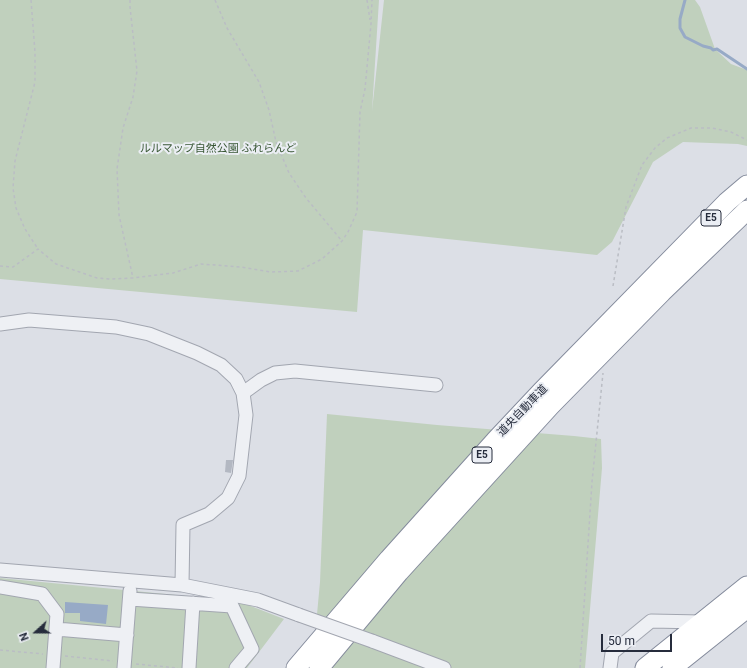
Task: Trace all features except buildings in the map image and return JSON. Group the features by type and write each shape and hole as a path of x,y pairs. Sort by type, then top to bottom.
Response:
{"highway":[{"name":"道央自動車道","path":"319,668 399,572 682,260 727,202 747,185"},
{"name":"道央自動車道","path":"296,668 384,565 542,391 682,260 747,210"},
{"path":"645,668 747,586"},
{"path":"672,668 747,608"}],"street":[{"path":"0,324 29,320 116,327 149,334 198,353 221,365 236,379 243,393 246,415 239,476 228,498 208,514 182,525 182,585"},
{"path":"243,393 261,380 275,373 295,371 436,385"},
{"path":"0,570 182,585 258,600 444,668"},
{"path":"124,665 131,581"},
{"path":"0,587 42,594 57,614 54,662"},
{"path":"130,599 232,606 252,649 236,668"},
{"path":"189,668 193,603"},
{"path":"610,668 612,653 651,621 702,622"},
{"path":"56,628 127,635"}],"path":[{"path":"31,0 35,52 35,82 16,161 13,188 16,208 25,229 38,248 56,264 97,278 110,279 134,278 173,273 201,264 241,267 271,272 298,271 322,259 342,241 357,212 360,112 365,89 372,0"},
{"path":"130,0 137,71 133,97 123,128 117,169 119,214 134,278"},
{"path":"215,0 227,28 259,82 276,142 289,173 306,198 342,241"},
{"path":"367,0 371,24"},
{"path":"613,286 626,207 642,165 655,148 667,138 691,128 712,128 731,132 747,140"},
{"path":"0,266 13,267 38,248"},
{"path":"580,668 592,482 604,369"},
{"path":"0,650 54,662 178,668"}],"green space":[{"name":"ルルマップ自然公園 ふれらんど","path":"0,0 379,0 372,111 384,0 695,0 700,7 715,49 731,64 747,70 747,146 738,144 683,142 653,162 612,242 597,255 363,230 357,312 0,279"},
{"path":"327,414 601,439 602,468 585,668 312,668 320,582"},
{"path":"0,578 238,601 284,619 247,668 0,668"}],"water":[{"path":"65,602 108,605 106,624 80,621 80,613 65,613"}],"waterway":[{"path":"685,0 680,19 680,28 685,37 713,50 717,49 747,69"}]}
